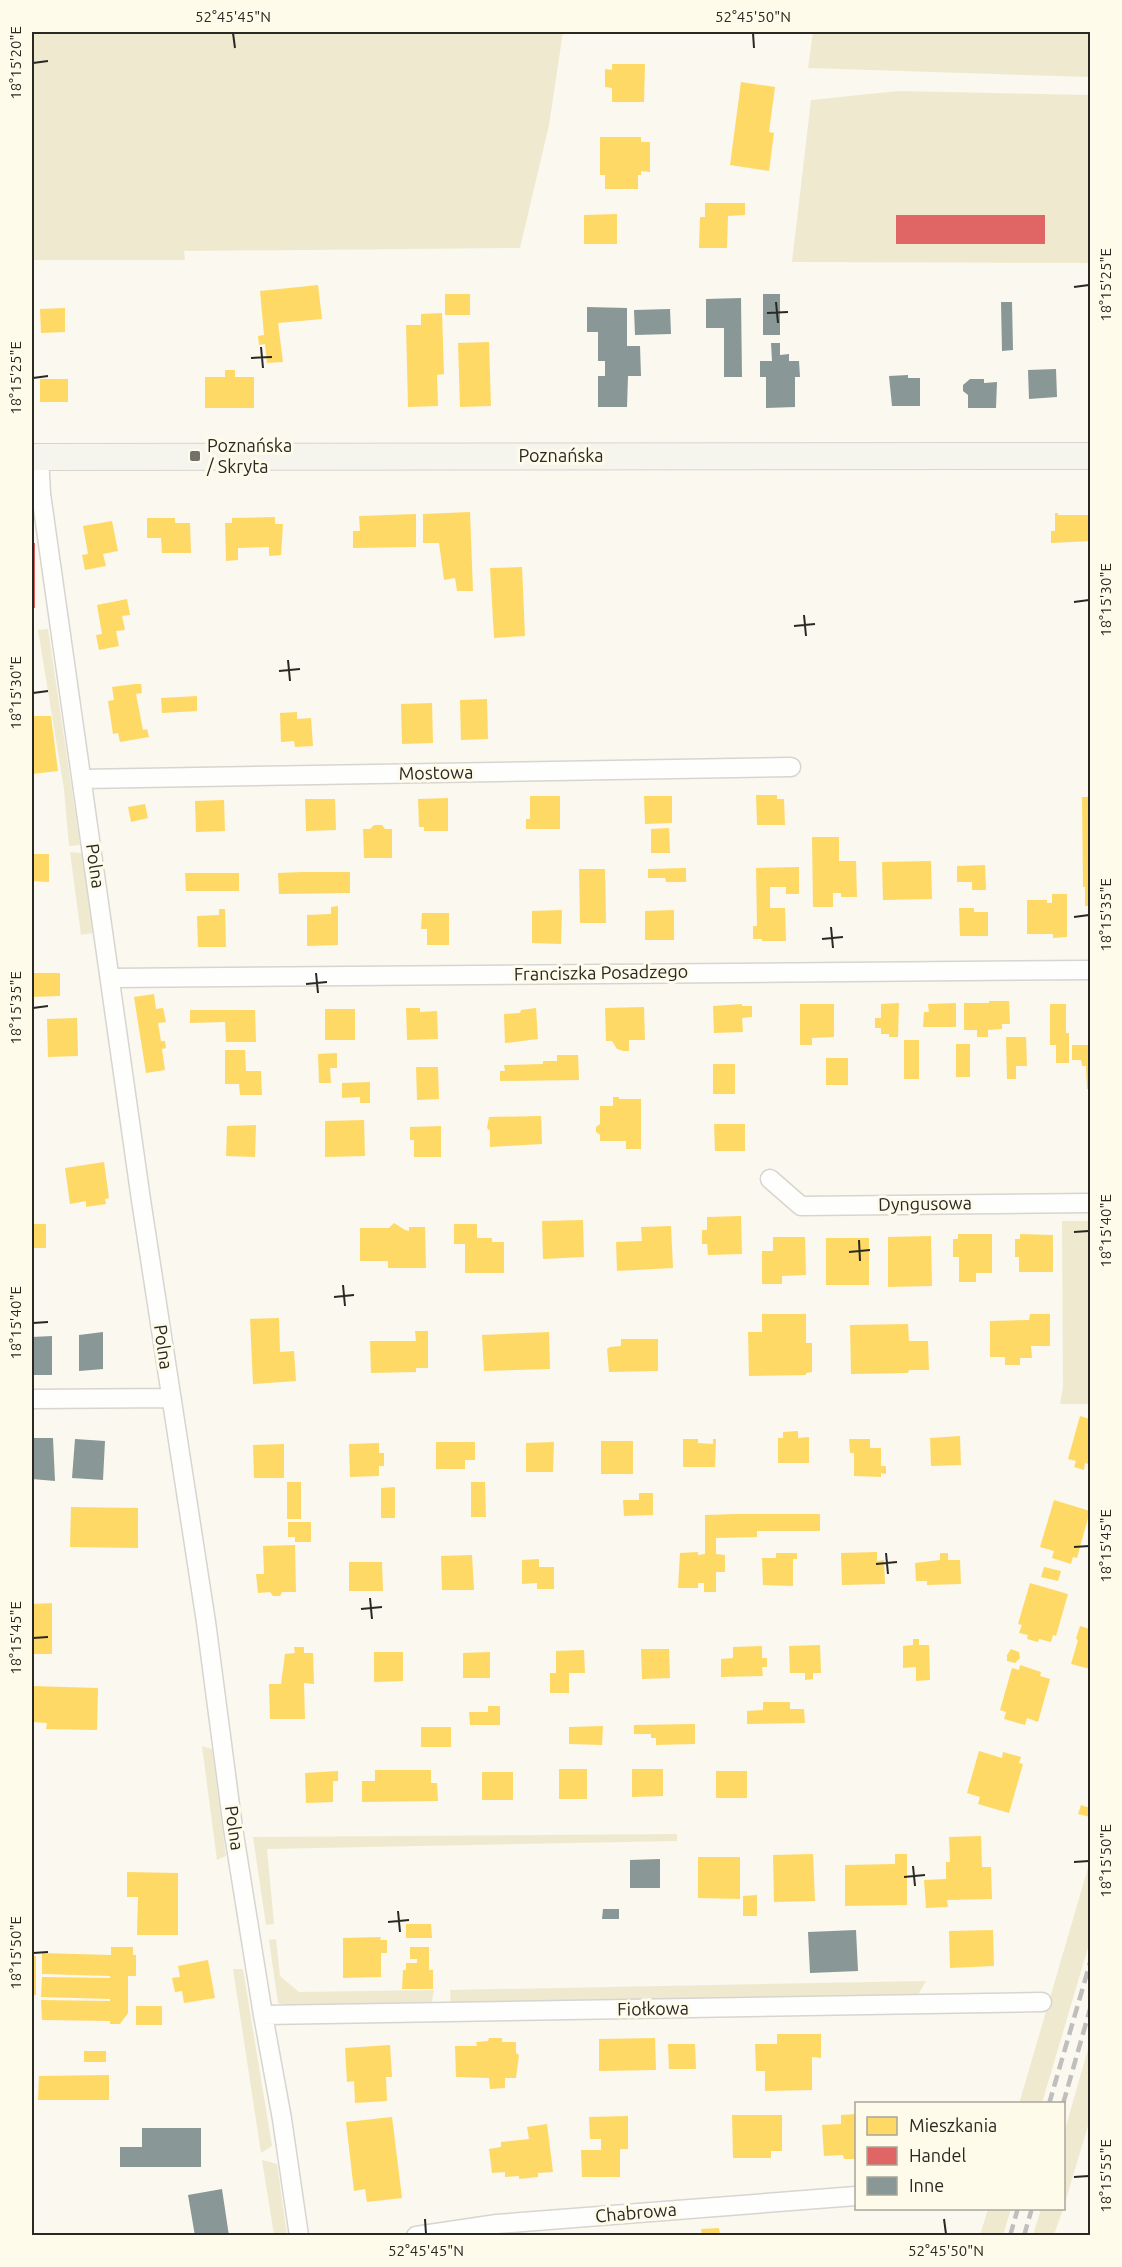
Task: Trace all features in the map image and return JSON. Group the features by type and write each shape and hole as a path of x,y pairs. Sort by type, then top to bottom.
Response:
{"main road":[{"name":"Poznańska","path":"35,457 1090,456"}],"street":[{"name":"Polna","path":"35,457 171,1398 206,1622 233,1828 299,2235"},
{"name":"Mostowa","path":"82,779 791,767"},
{"name":"Franciszka Posadzego","path":"111,978 1090,970"},
{"name":"Dyngusowa","path":"770,1179 801,1206 1090,1203"},
{"path":"32,1399 171,1398"},
{"name":"Fiołkowa","path":"263,2015 1042,2002"},
{"name":"Chabrowa","path":"416,2235 497,2224 855,2196"}],"shaded area":[{"path":"32,32 563,32 549,125 520,248 184,251 185,260 32,260"},
{"path":"813,32 1090,32 1090,77 808,68"},
{"path":"898,91 1090,95 1090,263 792,262 811,100"},
{"path":"48,629 80,845 69,846 64,789 38,630"},
{"path":"70,852 82,853 93,933 81,935"},
{"path":"1062,1221 1090,1221 1090,1404 1060,1404 1063,1388"},
{"path":"202,1746 212,1749 226,1856 217,1860"},
{"path":"677,1834 677,1841 267,1849 274,1924 266,1925 253,1837"},
{"path":"1090,1861 1090,1941 1042,2102 1020,2102"},
{"path":"276,1939 280,1976 299,1992 434,1990 431,2007 293,2007 278,2003 269,1940"},
{"path":"233,1969 243,1969 272,2146 261,2153"},
{"path":"926,1981 917,1997 451,2007 450,1990"},
{"path":"1090,2042 1090,2119 1065,2203 1065,2130"},
{"path":"262,2160 277,2164 287,2235 274,2235"},
{"path":"988,2210 1011,2210 1003,2235 980,2235"},
{"path":"1041,2210 1063,2210 1054,2235 1033,2235"}],"building: Mieszkania":[{"path":"612,64 645,64 644,102 612,102 612,88 605,87 605,69 612,70"},
{"path":"741,82 775,87 769,132 774,133 769,171 730,165"},
{"path":"600,137 641,137 641,142 650,142 650,172 641,171 641,175 638,175 638,189 605,189 605,175 600,175"},
{"path":"705,203 745,203 745,215 728,216 727,248 699,248 700,217 705,217"},
{"path":"617,214 617,244 584,244 584,215"},
{"path":"318,285 322,319 278,323 283,362 267,363 265,344 259,345 258,336 264,335 260,291"},
{"path":"445,294 470,294 470,315 445,315"},
{"path":"65,308 65,332 41,333 40,309"},
{"path":"442,313 444,374 437,375 438,406 408,407 406,325 421,325 421,314"},
{"path":"489,342 491,406 460,407 458,343"},
{"path":"225,370 235,370 235,377 254,377 254,408 205,408 205,377 225,377"},
{"path":"40,379 68,379 68,402 40,402"},
{"path":"470,512 473,591 457,591 455,578 444,580 439,543 423,543 423,514"},
{"path":"1055,513 1058,515 1090,515 1090,541 1051,543 1051,531 1055,531"},
{"path":"416,514 416,547 353,548 353,531 360,531 359,516"},
{"path":"275,517 275,524 283,524 281,555 269,556 269,547 238,548 238,560 226,561 225,523 232,523 232,518"},
{"path":"147,518 175,518 175,523 190,523 191,553 162,553 161,538 147,538"},
{"path":"112,521 118,551 103,554 106,566 85,570 82,555 88,554 83,526"},
{"path":"522,567 525,636 494,638 490,568"},
{"path":"127,599 130,615 122,616 125,630 116,631 119,646 99,650 96,635 102,634 97,605"},
{"path":"141,684 142,693 136,694 143,730 147,729 149,737 120,742 118,733 113,734 108,701 114,700 112,687"},
{"path":"197,696 197,711 162,713 161,698"},
{"path":"487,699 488,739 461,740 460,700"},
{"path":"432,703 433,743 402,744 401,704"},
{"path":"297,712 297,719 311,718 313,746 295,747 294,741 281,742 280,713"},
{"path":"32,716 51,716 58,771 32,774"},
{"path":"756,795 777,795 777,799 784,799 785,825 757,825"},
{"path":"530,796 560,796 560,829 526,829 526,819 530,819"},
{"path":"644,796 672,796 672,823 645,824"},
{"path":"1082,797 1090,797 1090,906 1085,906 1085,887 1083,887"},
{"path":"448,798 448,831 424,831 424,827 419,827 418,799"},
{"path":"305,799 335,799 336,830 306,831"},
{"path":"224,800 225,831 196,832 195,801"},
{"path":"145,804 148,818 131,822 128,807"},
{"path":"374,825 392,829 392,858 364,858 363,829 370,829"},
{"path":"669,828 670,853 651,853 651,829"},
{"path":"812,837 839,837 839,861 856,861 857,897 841,897 841,893 833,893 833,907 813,907"},
{"path":"32,854 49,854 49,882 32,881"},
{"path":"931,861 932,899 883,900 882,862"},
{"path":"985,865 986,890 972,890 972,882 957,882 957,866"},
{"path":"799,867 799,894 786,894 786,887 770,887 770,908 785,908 786,941 753,939 753,926 757,926 756,868"},
{"path":"686,868 686,882 666,882 665,878 648,878 648,869"},
{"path":"579,869 605,869 606,923 580,923"},
{"path":"350,872 350,893 279,894 278,873"},
{"path":"185,873 239,873 239,891 186,891"},
{"path":"1052,894 1067,894 1067,937 1053,938 1053,934 1027,934 1027,900 1047,900 1047,903 1052,903"},
{"path":"338,906 338,945 307,946 307,915 331,914 331,907"},
{"path":"959,908 974,908 974,912 988,912 988,936 960,936"},
{"path":"219,909 225,909 226,947 198,947 197,916 219,915"},
{"path":"562,910 561,944 532,943 532,911"},
{"path":"674,910 674,940 645,940 645,911"},
{"path":"422,913 449,913 449,945 427,945 427,929 421,929"},
{"path":"32,973 60,973 60,996 32,997"},
{"path":"154,994 156,1009 163,1008 166,1022 158,1023 161,1041 165,1041 166,1048 162,1049 165,1070 146,1073 134,997"},
{"path":"989,1001 1009,1001 1010,1024 1002,1024 1002,1029 988,1030 988,1037 977,1037 977,1030 964,1030 964,1003 989,1003"},
{"path":"899,1003 898,1037 881,1034 881,1028 875,1028 875,1018 881,1018 881,1004"},
{"path":"956,1003 956,1027 923,1027 924,1012 929,1012 928,1004"},
{"path":"742,1004 742,1006 752,1006 752,1017 742,1018 743,1032 714,1033 713,1006"},
{"path":"800,1004 834,1004 834,1037 812,1038 812,1045 800,1045"},
{"path":"1050,1004 1066,1004 1069,1063 1056,1063 1056,1045 1050,1045"},
{"path":"644,1007 645,1040 629,1040 629,1051 617,1049 612,1041 606,1041 605,1008"},
{"path":"406,1008 420,1008 420,1012 437,1011 438,1039 407,1040"},
{"path":"536,1008 538,1039 505,1043 504,1014 520,1013 521,1010"},
{"path":"325,1009 355,1009 355,1040 325,1040"},
{"path":"190,1010 255,1010 256,1042 226,1042 225,1022 190,1023"},
{"path":"77,1018 78,1056 48,1057 47,1019"},
{"path":"1006,1037 1026,1037 1027,1066 1016,1066 1016,1079 1007,1079"},
{"path":"904,1040 919,1040 919,1079 904,1079"},
{"path":"956,1044 970,1044 970,1077 956,1077"},
{"path":"1072,1045 1090,1045 1090,1089 1087,1089 1086,1066 1082,1066 1081,1060 1072,1060"},
{"path":"225,1050 245,1050 246,1071 261,1071 262,1095 240,1095 239,1084 225,1084"},
{"path":"337,1053 337,1068 330,1068 331,1083 319,1083 318,1054"},
{"path":"557,1055 578,1055 579,1080 500,1081 500,1071 505,1071 504,1065 543,1064 543,1061 557,1061"},
{"path":"826,1058 848,1058 848,1085 826,1085"},
{"path":"713,1064 735,1064 735,1094 713,1094"},
{"path":"416,1067 438,1067 439,1099 417,1100"},
{"path":"370,1082 370,1103 360,1103 360,1097 342,1098 342,1083"},
{"path":"613,1097 641,1099 641,1149 626,1149 626,1141 600,1141 596,1127 600,1124 600,1106 613,1106"},
{"path":"541,1116 542,1144 490,1147 490,1131 487,1128 489,1117"},
{"path":"364,1120 365,1156 325,1157 325,1121"},
{"path":"714,1124 745,1124 745,1151 715,1151"},
{"path":"256,1125 255,1157 226,1156 227,1126"},
{"path":"441,1126 441,1157 414,1157 414,1140 410,1140 410,1127"},
{"path":"104,1162 109,1198 105,1199 106,1204 86,1207 86,1201 70,1204 65,1168"},
{"path":"741,1216 742,1254 708,1255 707,1244 702,1244 702,1230 707,1230 707,1217"},
{"path":"583,1220 584,1257 543,1259 542,1221"},
{"path":"394,1223 409,1231 409,1227 425,1227 426,1268 388,1268 388,1261 360,1261 360,1228 389,1228"},
{"path":"32,1224 46,1224 46,1248 32,1248"},
{"path":"454,1224 477,1224 477,1238 492,1238 492,1242 504,1242 504,1273 465,1273 465,1244 454,1244"},
{"path":"671,1226 673,1268 617,1271 616,1242 642,1241 641,1227"},
{"path":"958,1234 992,1234 992,1273 976,1273 976,1282 959,1282 959,1257 953,1257 953,1239 958,1239"},
{"path":"1020,1234 1053,1235 1053,1272 1019,1272 1019,1257 1015,1257 1015,1239 1020,1239"},
{"path":"931,1236 932,1286 888,1287 888,1237"},
{"path":"773,1237 805,1237 806,1275 782,1276 782,1284 762,1284 762,1251 773,1251"},
{"path":"826,1238 869,1238 869,1285 826,1285"},
{"path":"762,1314 806,1314 806,1343 812,1343 812,1372 806,1375 749,1376 748,1332 762,1332"},
{"path":"1030,1314 1050,1314 1050,1346 1031,1346 1032,1358 1020,1358 1020,1365 1005,1365 1005,1357 990,1357 990,1321 1029,1320"},
{"path":"279,1318 280,1352 294,1351 296,1381 253,1384 250,1319"},
{"path":"908,1324 909,1341 928,1341 929,1370 909,1370 908,1373 851,1374 850,1325"},
{"path":"415,1331 428,1331 428,1368 416,1368 416,1372 371,1373 370,1341 416,1341"},
{"path":"549,1332 550,1369 484,1371 482,1335"},
{"path":"621,1339 658,1339 658,1371 609,1372 607,1349 621,1346"},
{"path":"1080,1416 1090,1419 1090,1465 1085,1463 1084,1470 1074,1467 1076,1461 1068,1459"},
{"path":"798,1431 798,1438 809,1437 809,1463 778,1463 778,1438 783,1438 783,1432"},
{"path":"960,1436 961,1465 931,1466 930,1438"},
{"path":"683,1439 698,1439 698,1443 713,1444 713,1439 716,1439 715,1467 683,1467"},
{"path":"849,1439 870,1439 870,1448 881,1448 881,1466 886,1466 886,1474 881,1473 881,1477 854,1476 854,1453 850,1453"},
{"path":"601,1441 633,1441 633,1474 601,1474"},
{"path":"436,1442 475,1442 475,1460 465,1460 465,1469 436,1469"},
{"path":"554,1442 553,1472 526,1472 526,1443"},
{"path":"379,1443 379,1453 384,1453 384,1466 379,1466 379,1476 350,1477 349,1444"},
{"path":"284,1444 284,1478 254,1478 253,1445"},
{"path":"287,1482 301,1482 301,1519 287,1519"},
{"path":"471,1482 485,1482 486,1517 471,1517"},
{"path":"395,1487 395,1518 381,1518 381,1488"},
{"path":"639,1493 653,1493 653,1515 624,1516 623,1500 639,1500"},
{"path":"1054,1500 1090,1511 1077,1558 1073,1557 1071,1564 1052,1558 1054,1551 1040,1547"},
{"path":"71,1507 138,1508 138,1548 70,1547"},
{"path":"820,1514 820,1531 757,1531 757,1537 716,1538 716,1554 725,1555 725,1572 716,1572 716,1592 704,1592 704,1583 698,1583 698,1588 678,1588 680,1553 705,1554 705,1515"},
{"path":"288,1522 311,1522 311,1542 295,1542 295,1537 288,1537"},
{"path":"295,1545 296,1592 282,1592 280,1596 273,1596 270,1592 258,1593 256,1574 264,1574 263,1546"},
{"path":"877,1552 877,1561 884,1560 885,1584 842,1585 841,1553"},
{"path":"776,1553 797,1553 797,1559 793,1559 793,1586 763,1585 762,1558 776,1558"},
{"path":"940,1553 948,1553 948,1560 960,1560 961,1584 927,1585 927,1581 916,1581 915,1563 940,1560"},
{"path":"472,1555 474,1590 442,1590 441,1556"},
{"path":"539,1559 539,1567 554,1567 554,1589 537,1589 537,1583 522,1584 522,1560"},
{"path":"349,1562 382,1562 383,1591 349,1591"},
{"path":"1044,1567 1061,1571 1058,1581 1041,1577"},
{"path":"1030,1583 1068,1594 1056,1636 1053,1635 1051,1642 1027,1639 1028,1635 1019,1633 1022,1625 1018,1624"},
{"path":"52,1603 52,1654 32,1654 32,1604"},
{"path":"1080,1626 1090,1629 1090,1669 1071,1664"},
{"path":"913,1639 919,1639 919,1645 929,1645 930,1680 916,1681 916,1667 903,1668 903,1646 913,1645"},
{"path":"820,1645 821,1673 813,1673 813,1679 805,1680 805,1673 790,1673 789,1646"},
{"path":"762,1646 762,1658 767,1658 767,1667 762,1667 763,1676 721,1677 721,1659 733,1658 733,1647"},
{"path":"294,1647 304,1647 304,1653 313,1653 314,1684 304,1683 305,1719 270,1719 269,1684 281,1684 285,1654 295,1653"},
{"path":"641,1649 669,1649 670,1678 642,1679"},
{"path":"1011,1649 1019,1652 1020,1658 1015,1663 1007,1661 1007,1655"},
{"path":"584,1650 585,1673 569,1673 569,1693 550,1693 550,1673 556,1673 556,1651"},
{"path":"374,1652 403,1652 403,1681 374,1682"},
{"path":"490,1652 490,1678 463,1678 463,1653"},
{"path":"1020,1665 1041,1672 1040,1676 1050,1679 1038,1722 1027,1718 1025,1725 1004,1719 1006,1712 1000,1710 1012,1668 1019,1670"},
{"path":"32,1686 98,1688 97,1730 46,1729 47,1723 32,1722"},
{"path":"763,1702 790,1702 790,1709 804,1709 805,1723 747,1724 747,1711 763,1710"},
{"path":"488,1706 500,1706 500,1725 470,1725 469,1712 488,1712"},
{"path":"695,1724 695,1744 656,1745 656,1738 651,1738 651,1734 634,1734 634,1725"},
{"path":"603,1726 602,1745 569,1744 569,1727"},
{"path":"421,1727 451,1727 451,1747 421,1747"},
{"path":"979,1751 1002,1758 1003,1752 1021,1757 1019,1763 1023,1764 1009,1813 978,1804 980,1797 967,1793"},
{"path":"559,1769 587,1769 587,1799 559,1799"},
{"path":"632,1769 663,1769 663,1796 632,1797"},
{"path":"375,1770 431,1770 431,1783 437,1783 438,1801 362,1802 362,1781 375,1781"},
{"path":"338,1771 338,1781 333,1781 333,1802 306,1803 305,1773"},
{"path":"716,1771 747,1771 747,1798 716,1798"},
{"path":"482,1772 513,1772 513,1800 482,1800"},
{"path":"1081,1805 1090,1808 1090,1817 1078,1814"},
{"path":"981,1836 982,1867 991,1867 992,1899 947,1900 948,1907 926,1908 924,1880 946,1879 946,1862 950,1862 949,1837"},
{"path":"813,1854 815,1901 774,1902 773,1855"},
{"path":"895,1854 907,1854 907,1905 845,1906 845,1865 895,1864"},
{"path":"698,1857 740,1857 740,1899 698,1898"},
{"path":"127,1872 178,1873 178,1935 137,1935 138,1897 127,1897"},
{"path":"757,1895 757,1916 743,1916 743,1896"},
{"path":"406,1924 431,1924 432,1938 406,1938"},
{"path":"993,1930 994,1966 950,1968 949,1931"},
{"path":"381,1937 380,1940 387,1940 387,1953 381,1953 381,1977 343,1978 343,1938"},
{"path":"111,1947 133,1947 133,1955 136,1955 136,1976 128,1976 128,2013 120,2024 110,2024 110,2021 42,2020 41,2000 110,2001 110,1999 41,1997 42,1977 110,1978 110,1976 42,1974 42,1953 111,1955"},
{"path":"410,1947 429,1947 429,1970 433,1970 433,1989 402,1989 403,1970 406,1970 406,1963 417,1963 417,1959 410,1959"},
{"path":"32,1956 36,1956 36,1995 32,1995"},
{"path":"208,1960 215,1998 184,2003 182,1991 175,1992 172,1978 180,1977 178,1966"},
{"path":"136,2006 162,2006 162,2025 136,2025"},
{"path":"777,2034 821,2034 821,2058 812,2057 812,2090 765,2091 765,2071 756,2071 755,2044 777,2044"},
{"path":"489,2038 502,2038 502,2042 516,2042 516,2053 519,2055 516,2078 505,2078 505,2088 490,2089 489,2078 456,2077 455,2046 477,2046 476,2042 488,2041"},
{"path":"655,2038 656,2070 599,2071 599,2039"},
{"path":"668,2044 695,2044 696,2069 669,2069"},
{"path":"390,2045 392,2077 386,2077 387,2101 355,2103 354,2081 347,2082 345,2048"},
{"path":"84,2051 106,2051 106,2062 84,2062"},
{"path":"109,2075 109,2100 38,2100 39,2076"},
{"path":"855,2114 855,2159 844,2159 843,2155 824,2156 822,2125 841,2124 841,2115"},
{"path":"732,2115 782,2115 782,2151 771,2151 771,2158 733,2158"},
{"path":"628,2116 628,2149 620,2149 620,2177 582,2177 581,2150 601,2150 601,2139 590,2139 589,2117"},
{"path":"392,2117 402,2198 367,2202 365,2189 354,2191 346,2122"},
{"path":"547,2124 553,2172 538,2173 538,2177 519,2179 519,2176 505,2177 505,2172 492,2173 489,2149 501,2147 501,2142 529,2139 527,2127"},
{"path":"719,2228 720,2235 702,2235 701,2229"}],"building: Handel":[{"path":"896,215 1045,215 1045,244 896,244"},
{"path":"32,543 35,543 35,608 32,608"}],"building: Inne":[{"path":"763,294 780,294 780,335 763,335"},
{"path":"741,298 742,377 724,377 724,328 706,328 706,299"},
{"path":"1001,302 1012,302 1013,350 1002,351"},
{"path":"587,307 627,308 627,346 640,346 641,376 628,376 627,407 598,407 598,376 605,376 605,361 598,361 598,332 587,332"},
{"path":"670,309 671,334 635,335 634,310"},
{"path":"771,343 780,343 780,355 789,354 789,361 799,361 800,377 795,377 795,407 766,408 766,377 760,377 760,361 772,361"},
{"path":"1056,369 1057,397 1029,399 1028,370"},
{"path":"908,375 908,378 920,378 920,406 892,406 889,376"},
{"path":"970,379 984,379 984,383 997,382 996,408 968,408 968,395 963,391 963,385"},
{"path":"103,1332 103,1369 79,1371 79,1335"},
{"path":"52,1336 52,1375 32,1375 32,1337"},
{"path":"32,1438 53,1438 55,1481 32,1479"},
{"path":"75,1439 105,1441 103,1480 72,1478"},
{"path":"660,1859 660,1888 630,1888 630,1860"},
{"path":"603,1909 619,1909 619,1919 602,1919"},
{"path":"856,1930 858,1971 810,1973 808,1932"},
{"path":"142,2128 201,2128 201,2167 120,2167 120,2147 142,2147"},
{"path":"222,2189 229,2236 195,2236 188,2195"}],"railway":[{"path":"1050,2102 1090,1963"},
{"path":"1064,2102 1090,2009"},
{"path":"1010,2236 1017,2210"},
{"path":"1024,2236 1031,2210"}],"place":[{"name":"Poznańska / Skryta","path":"195,456"}]}
